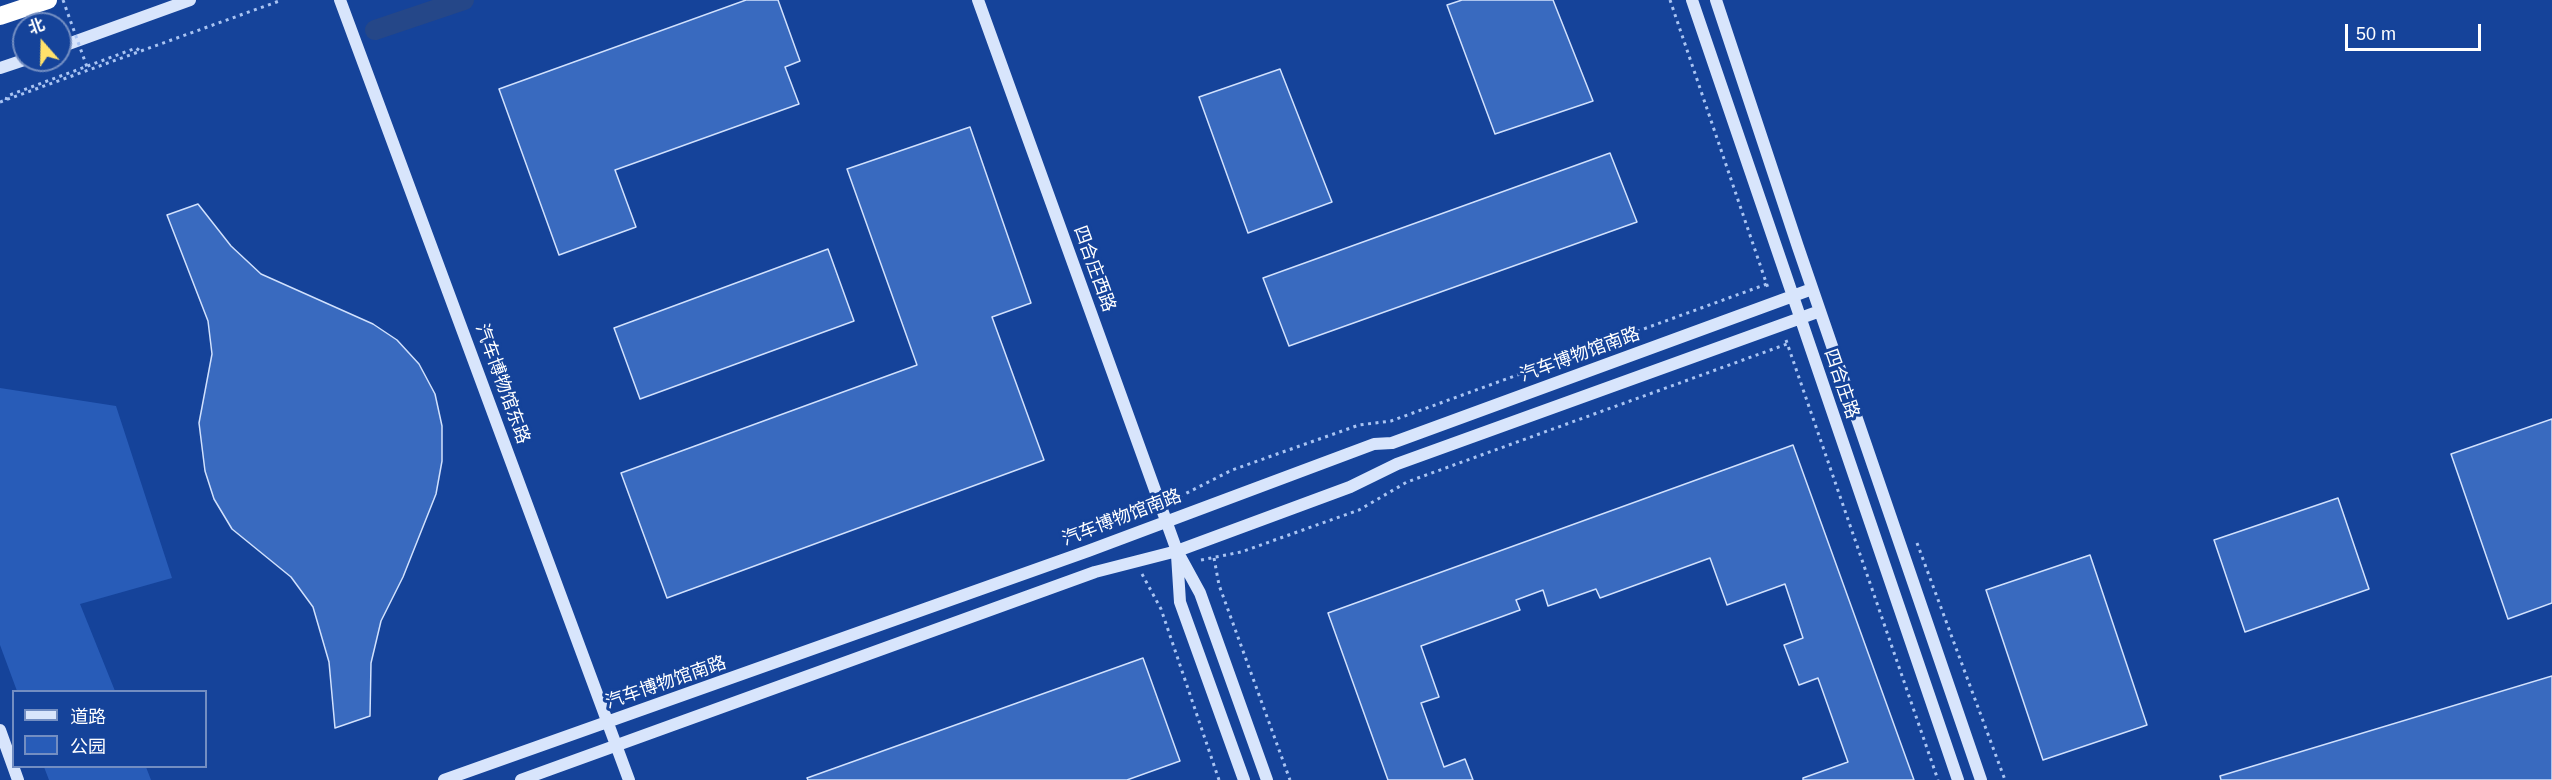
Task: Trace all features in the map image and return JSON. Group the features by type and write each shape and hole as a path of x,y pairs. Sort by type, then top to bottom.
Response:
{"highway":[{"path":"0,16 48,0"}],"street":[{"path":"72,43 190,0"},
{"name":"汽车博物馆东路","path":"340,0 629,780"},
{"name":"四合庄西路","path":"978,0 1177,551 1200,593 1267,780"},
{"name":"四合庄路","path":"1692,0 1958,780"},
{"name":"四合庄路","path":"1716,0 1812,289 1981,780"},
{"name":"汽车博物馆南路","path":"444,780 1374,444 1392,443 1812,289"},
{"path":"521,780 1095,572 1177,551 1350,487 1397,464 1820,311"},
{"name":"四合庄西路","path":"1177,551 1180,602 1244,780"},
{"path":"0,730 12,763"}],"path":[{"path":"63,0 87,67"},
{"path":"0,102 282,0"},
{"path":"1670,0 1773,303"},
{"path":"6,100 7,96 136,48 140,51"},
{"path":"1161,506 1232,470 1359,425 1391,421 1767,284"},
{"path":"1781,325 1938,780"},
{"path":"1290,780 1219,585 1214,557 1241,552 1359,510 1407,482 1787,344"},
{"path":"1134,562 1161,609 1219,780"}],"green space":[{"path":"0,388 116,406 172,578 80,604 115,690 17,690 0,645"},
{"path":"44,768 146,768 151,780 49,780"}],"building":[{"path":"746,0 778,0 800,61 785,67 799,104 615,170 636,227 559,255 499,89"},
{"path":"1462,0 1553,0 1593,101 1495,134 1447,5"},
{"path":"1280,69 1332,202 1248,233 1199,97"},
{"path":"970,127 1031,303 992,317 1044,460 667,598 621,473 917,365 847,169"},
{"path":"1610,153 1637,222 1289,346 1263,278"},
{"path":"198,204 231,246 261,274 373,324 397,340 419,364 435,394 442,426 442,461 436,494 403,577 381,621 371,663 370,716 335,728 329,662 313,607 291,577 232,529 214,499 205,471 199,423 212,354 208,321 167,215"},
{"path":"828,249 854,321 640,399 614,328"},
{"path":"2552,419 2552,603 2508,619 2451,454"},
{"path":"1793,445 1914,780 1803,780 1803,778 1848,762 1818,678 1799,685 1784,645 1803,638 1785,584 1727,605 1710,558 1600,598 1596,589 1548,606 1543,590 1516,600 1520,610 1421,646 1439,697 1421,703 1444,767 1465,759 1473,780 1388,780 1328,613"},
{"path":"2338,498 2369,589 2245,632 2214,540"},
{"path":"2090,555 2147,725 2043,760 1986,590"},
{"path":"1143,658 1180,761 1127,780 808,780 807,778"},
{"path":"2552,676 2552,780 2221,780 2220,776"}],"waterway":[{"path":"375,30 464,0"}]}
